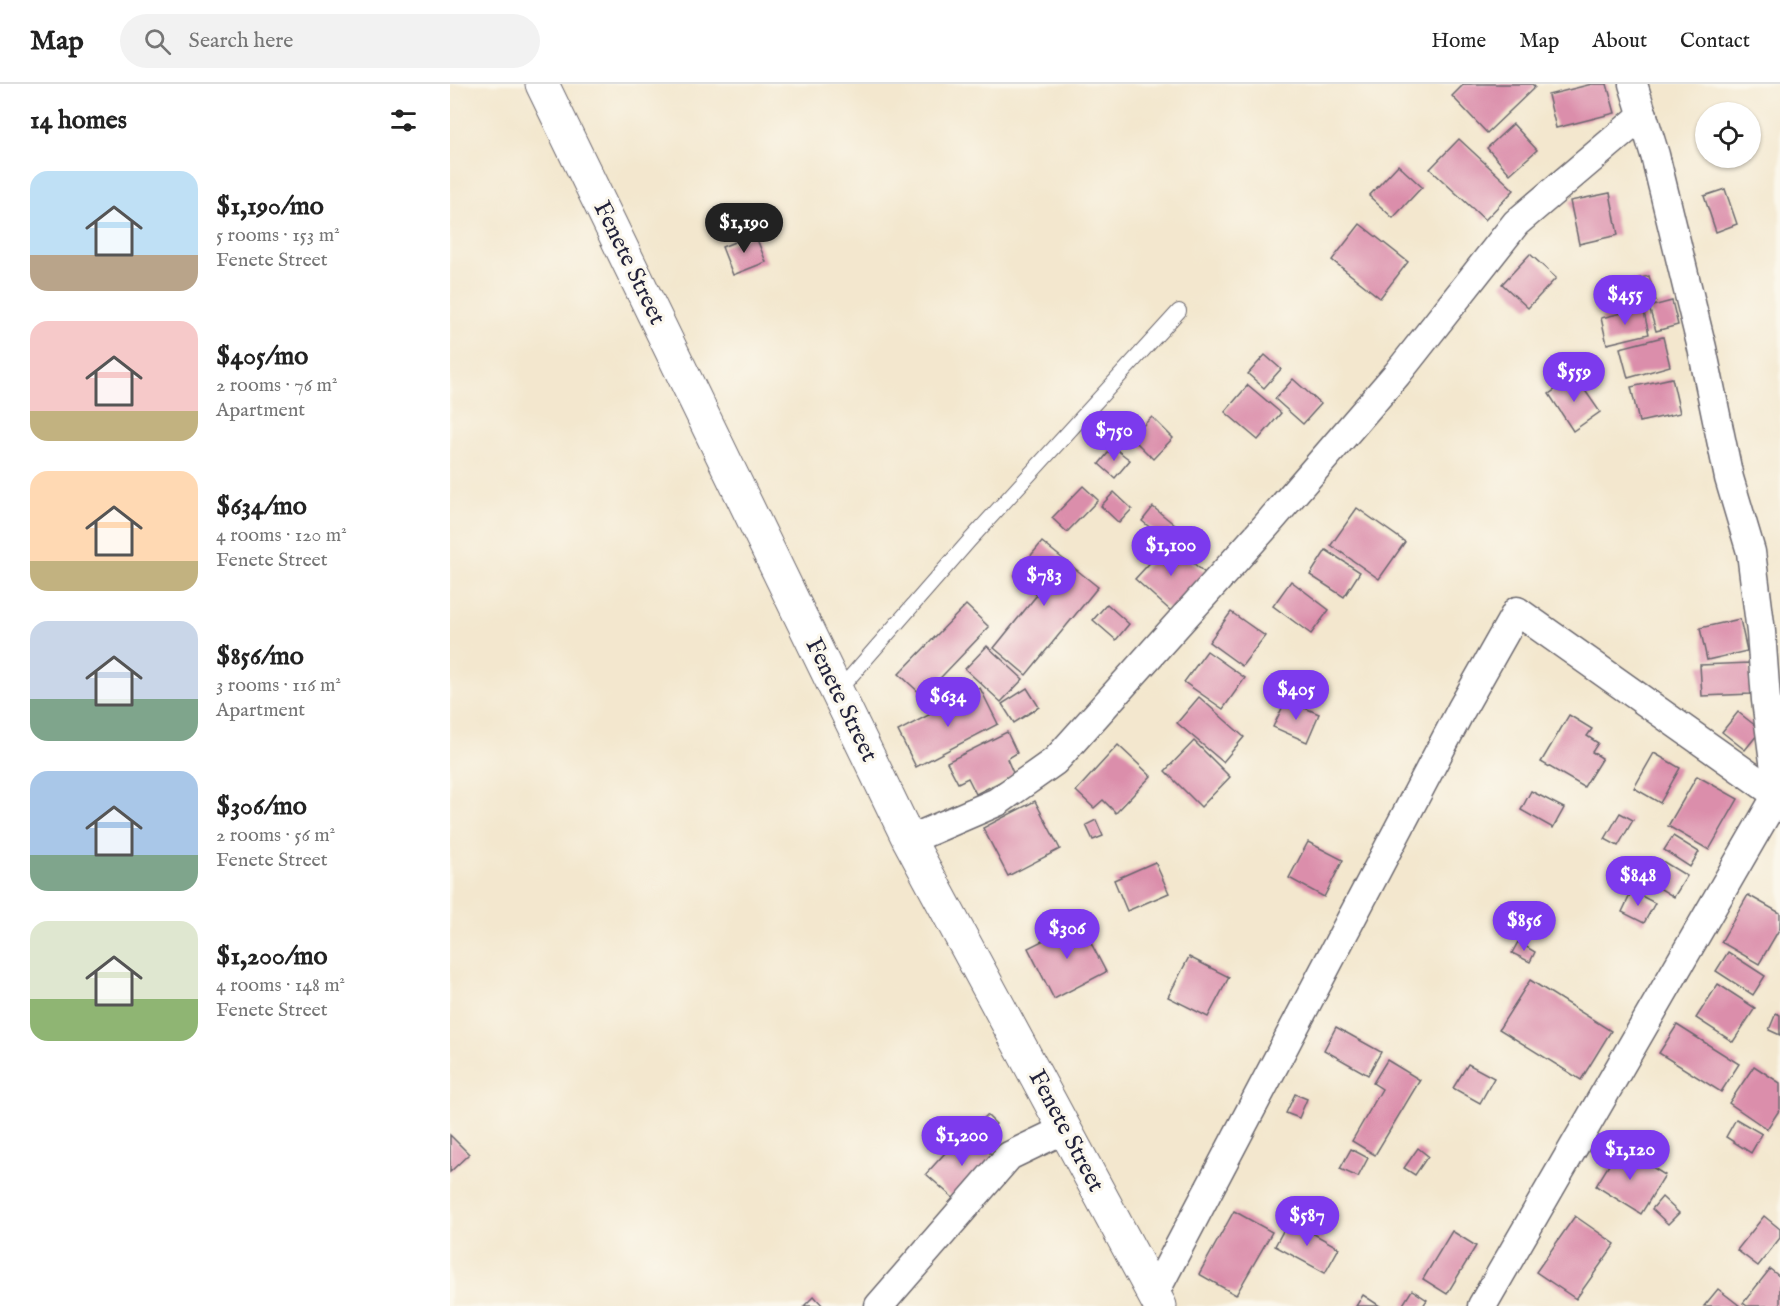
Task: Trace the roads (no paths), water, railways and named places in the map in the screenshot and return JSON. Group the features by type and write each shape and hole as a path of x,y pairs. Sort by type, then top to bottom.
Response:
{"main road":[{"name":"Fenete Street","path":"542,84 909,840 1157,1300"}],"street":[{"path":"1482,1306 1778,803 1751,552 1728,478 1702,348 1643,115 1633,84"},
{"path":"909,840 997,802 1055,761 1265,527 1397,374 1516,224 1643,115"},
{"path":"1157,1300 1461,710 1517,611 1778,803"},
{"path":"879,1306 1010,1156 1065,1129"}],"lane":[{"path":"837,692 969,541 1179,311"}]}
